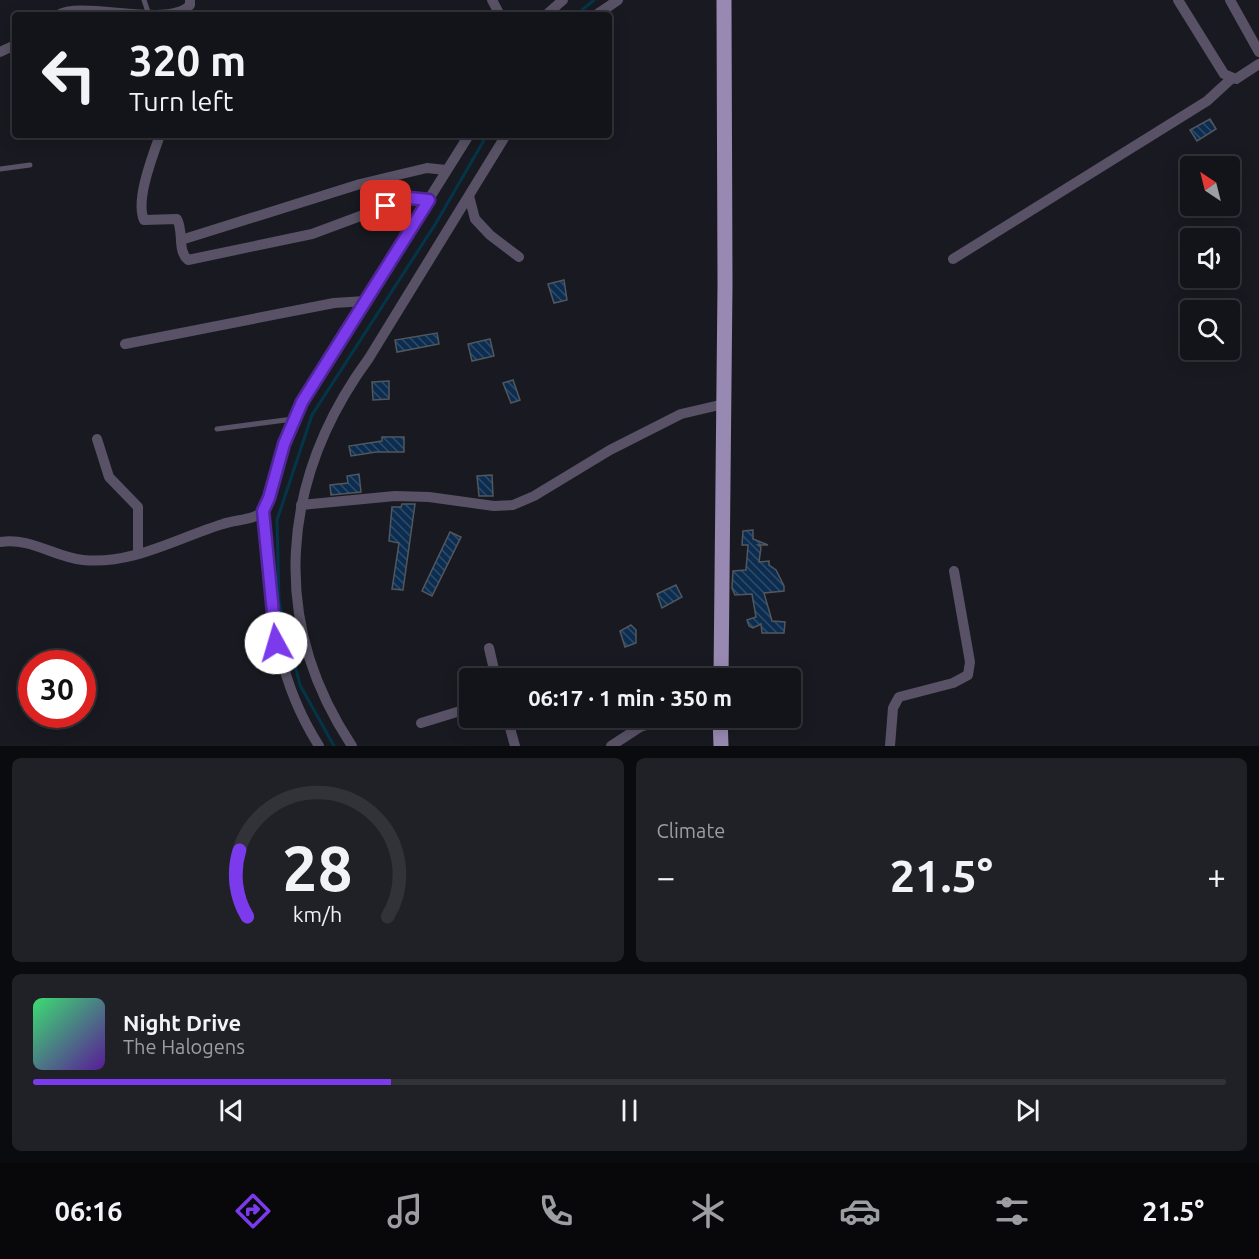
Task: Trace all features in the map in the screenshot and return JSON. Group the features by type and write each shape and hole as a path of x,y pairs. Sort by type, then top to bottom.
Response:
{"main road":[{"path":"721,668 724,0"},
{"path":"720,728 721,746"}],"street":[{"path":"181,12 190,5 190,0"},
{"path":"549,12 563,0"},
{"path":"600,12 618,0"},
{"path":"1178,0 1218,66 1231,79"},
{"path":"1230,0 1259,52"},
{"path":"62,12 85,9 148,12"},
{"path":"953,259 1207,101 1231,79 1242,77 1259,64"},
{"path":"159,138 141,200 141,213 144,220 149,221 177,219 183,254 192,261 312,234 409,198 429,200"},
{"path":"319,746 296,704 276,643 263,511 294,418 467,138"},
{"path":"352,746 338,725 314,675 297,611 295,551 301,505 315,457 344,397 504,138"},
{"path":"181,240 370,181 427,168 446,170"},
{"path":"468,196 475,219 490,235 519,257"},
{"path":"125,344 334,303 365,301"},
{"path":"301,505 395,496 429,497 494,506 513,505 534,496 610,450 681,414 724,404"},
{"path":"97,439 109,477 138,507 138,554"},
{"path":"0,542 16,540 84,560 105,560 171,545 224,523 249,518 263,511"},
{"path":"890,746 893,708 899,696 953,683 968,675 970,662 954,571"},
{"path":"489,648 494,668"},
{"path":"422,723 459,711"},
{"path":"510,728 515,746"},
{"path":"611,746 638,728"}],"lane":[{"path":"144,0 148,12"},
{"path":"0,169 30,165"},
{"path":"217,429 294,418"}],"building":[{"path":"1210,119 1216,129 1197,141 1190,130"},
{"path":"564,280 567,300 554,303 548,284"},
{"path":"437,333 439,344 397,352 395,340"},
{"path":"490,339 494,356 472,361 468,344"},
{"path":"513,380 520,400 511,403 503,383"},
{"path":"389,381 389,399 373,400 372,382"},
{"path":"382,437 404,437 404,452 376,452 351,456 349,446 382,441"},
{"path":"359,474 361,492 331,495 330,485 348,483 347,476"},
{"path":"492,475 493,496 479,496 477,476"},
{"path":"402,504 415,504 403,590 392,589 399,543 389,541 392,507 401,507"},
{"path":"753,530 753,539 768,545 758,545 761,547 759,562 769,561 769,565 776,570 784,586 784,591 764,593 772,621 785,622 784,633 762,633 761,624 753,628 749,626 747,620 756,617 752,594 735,595 732,588 733,571 746,570 748,545 742,545 743,531"},
{"path":"450,532 461,537 432,596 422,591"},
{"path":"676,585 682,597 662,608 657,594"},
{"path":"631,625 636,630 636,643 625,647 620,631"}],"waterway":[{"path":"580,12 594,0"},
{"path":"334,746 300,685 279,601 277,520 312,415 436,223 485,138"}],"route":[{"path":"276,643 263,511 267,507 289,429 302,402 429,200 414,197 386,206"}]}
